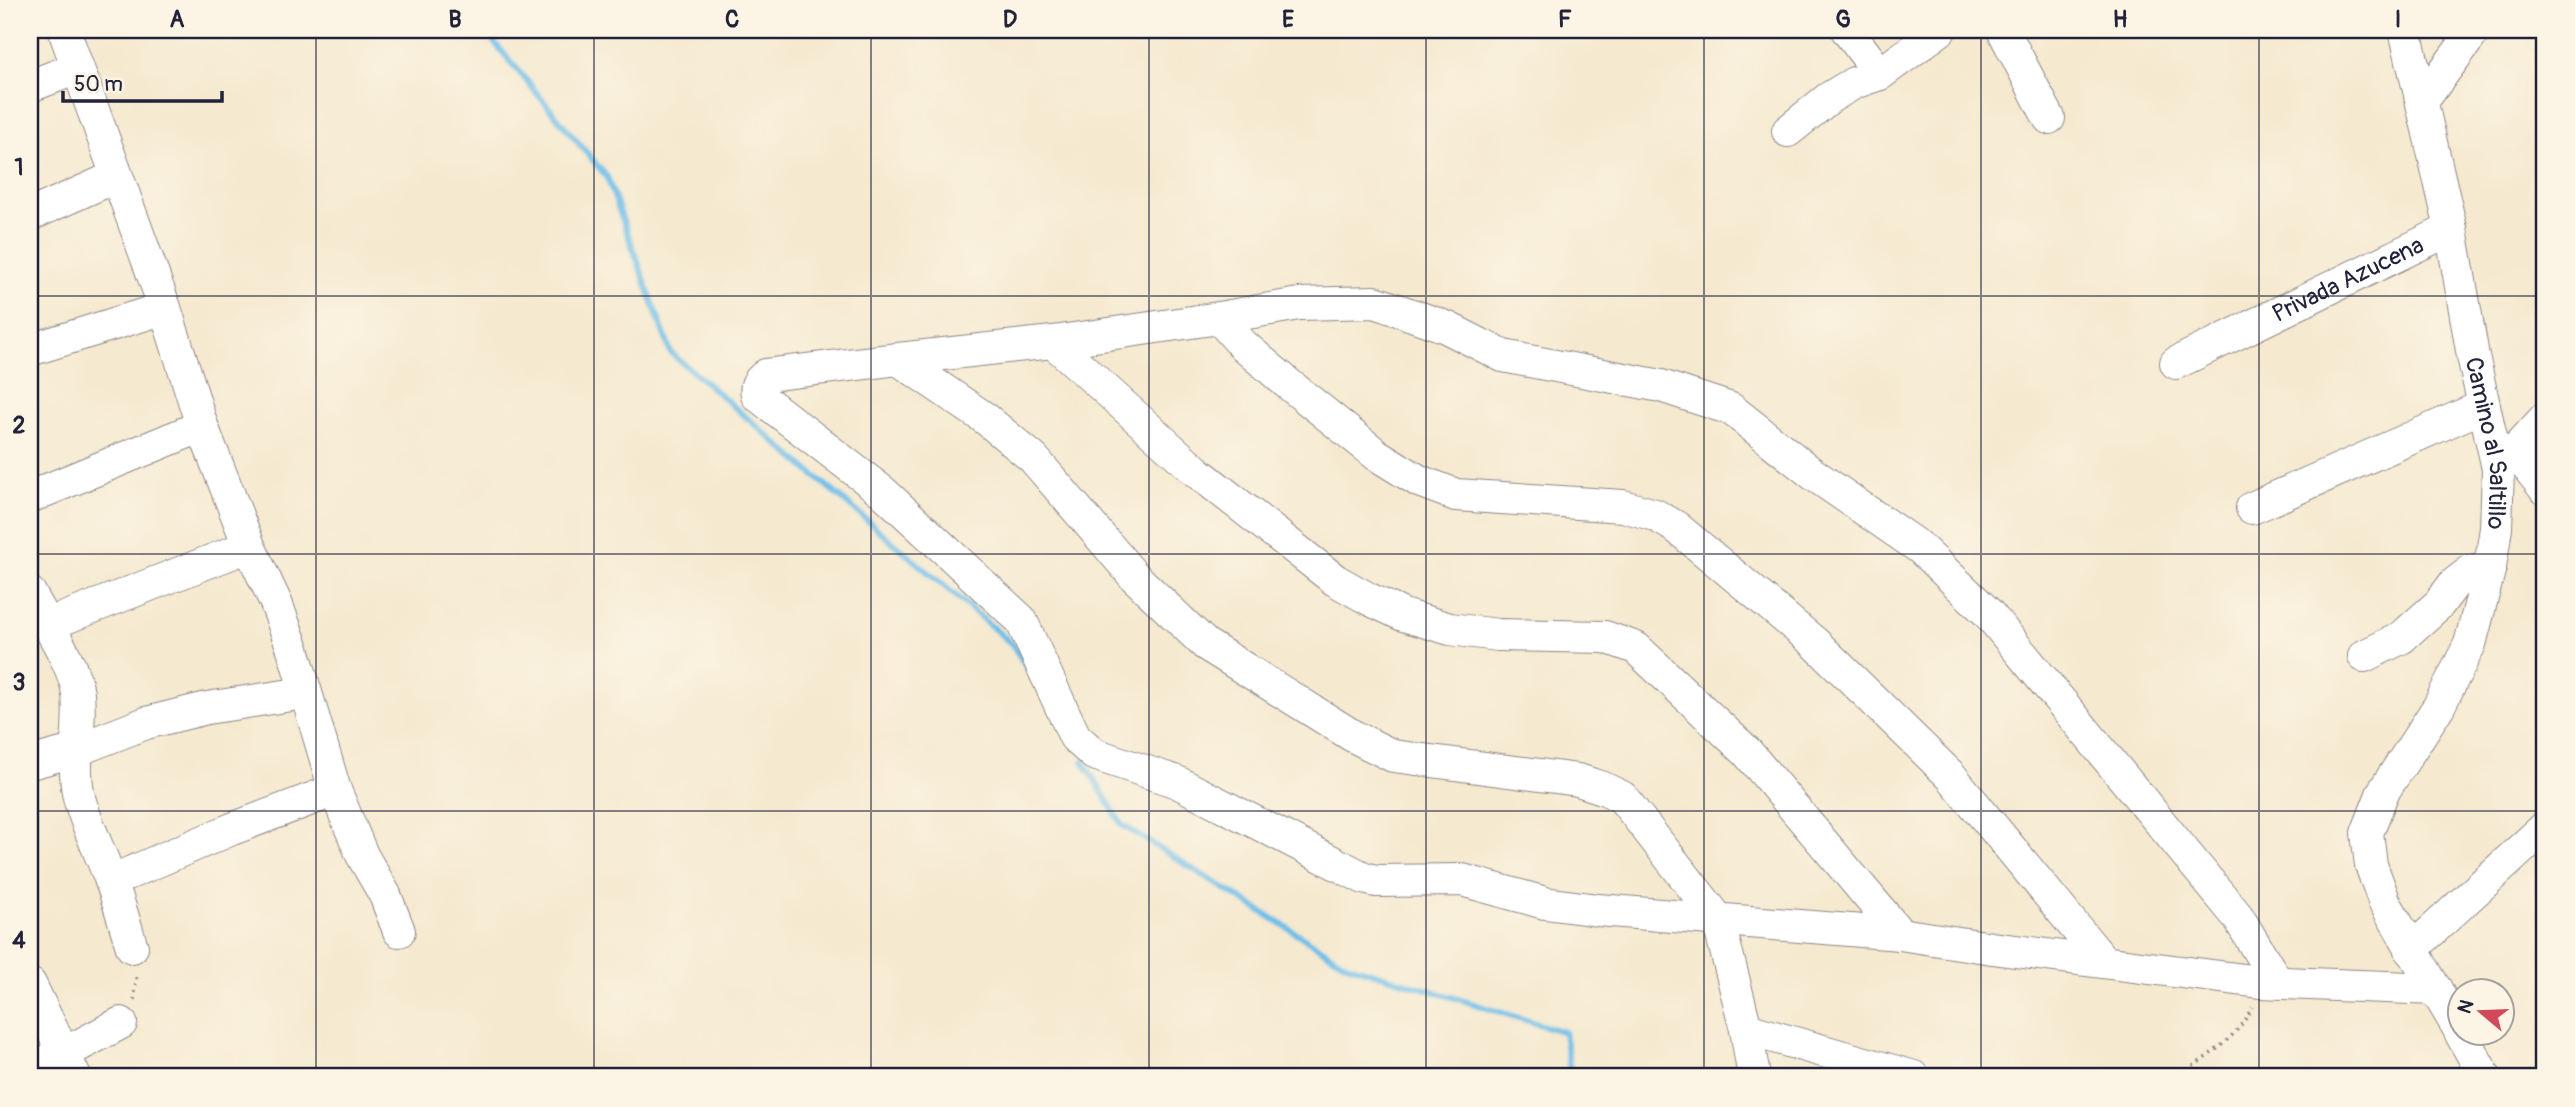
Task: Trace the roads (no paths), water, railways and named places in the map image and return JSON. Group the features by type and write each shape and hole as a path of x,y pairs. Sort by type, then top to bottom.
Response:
{"street":[{"path":"64,30 165,308 202,426 293,649 335,790 358,846 385,895 400,931"},
{"path":"1847,30 1881,74"},
{"path":"1788,131 1829,98 1854,83 1881,74 1940,30"},
{"path":"2003,30 2049,118"},
{"name":"Camino al Saltillo","path":"2405,30 2451,229 2484,406 2507,460 2490,567 2470,644 2439,706 2383,792 2367,833 2371,865 2385,904 2411,950"},
{"path":"2423,100 2475,30"},
{"path":"30,86 77,68"},
{"path":"30,215 117,176"},
{"name":"Privada Azucena","path":"2176,363 2451,229"},
{"path":"2268,982 2238,917 1987,612 1920,548 1813,474 1731,409 1661,386 1503,356 1446,327 1375,302 1299,304 1053,342 766,376 758,381 755,388 757,395 883,492 1014,612 1030,635 1075,737 1094,754 1177,782 1364,878 1376,881 1462,880 1545,903 1598,910 1900,934 2268,982 2436,989"},
{"path":"30,350 165,308"},
{"path":"1219,318 1244,346 1306,398 1377,455 1419,481 1456,495 1623,506 1655,515 1676,527 1814,642 1951,776 2104,962"},
{"path":"1053,342 1196,471 1335,580 1369,599 1403,615 1450,629 1498,635 1605,637 1636,648 1747,752 1900,934"},
{"path":"898,359 986,419 1034,459 1134,576 1205,644 1353,736 1393,756 1578,780 1622,797 1718,919 1746,1029 1754,1077"},
{"path":"2252,508 2484,406"},
{"path":"2545,418 2507,460 2545,489"},
{"path":"30,497 202,426"},
{"path":"47,625 249,546"},
{"path":"2364,656 2401,638 2439,604 2454,584 2471,571 2490,567"},
{"path":"30,593 71,668 78,691 75,779 80,801 111,881 132,947"},
{"path":"30,763 76,750 146,723 207,708 304,693"},
{"path":"111,881 335,790"},
{"path":"2446,1007 2411,950 2544,830"},
{"path":"30,984 69,1066"},
{"path":"30,1069 69,1066 121,1023"},
{"path":"1746,1029 1914,1077"},
{"path":"2469,1048 2486,1077"}],"waterway":[{"path":"484,30 607,177 671,353 1012,644 1027,668"},
{"path":"1083,761 1122,825 1346,964 1564,1032 1571,1077"}]}
